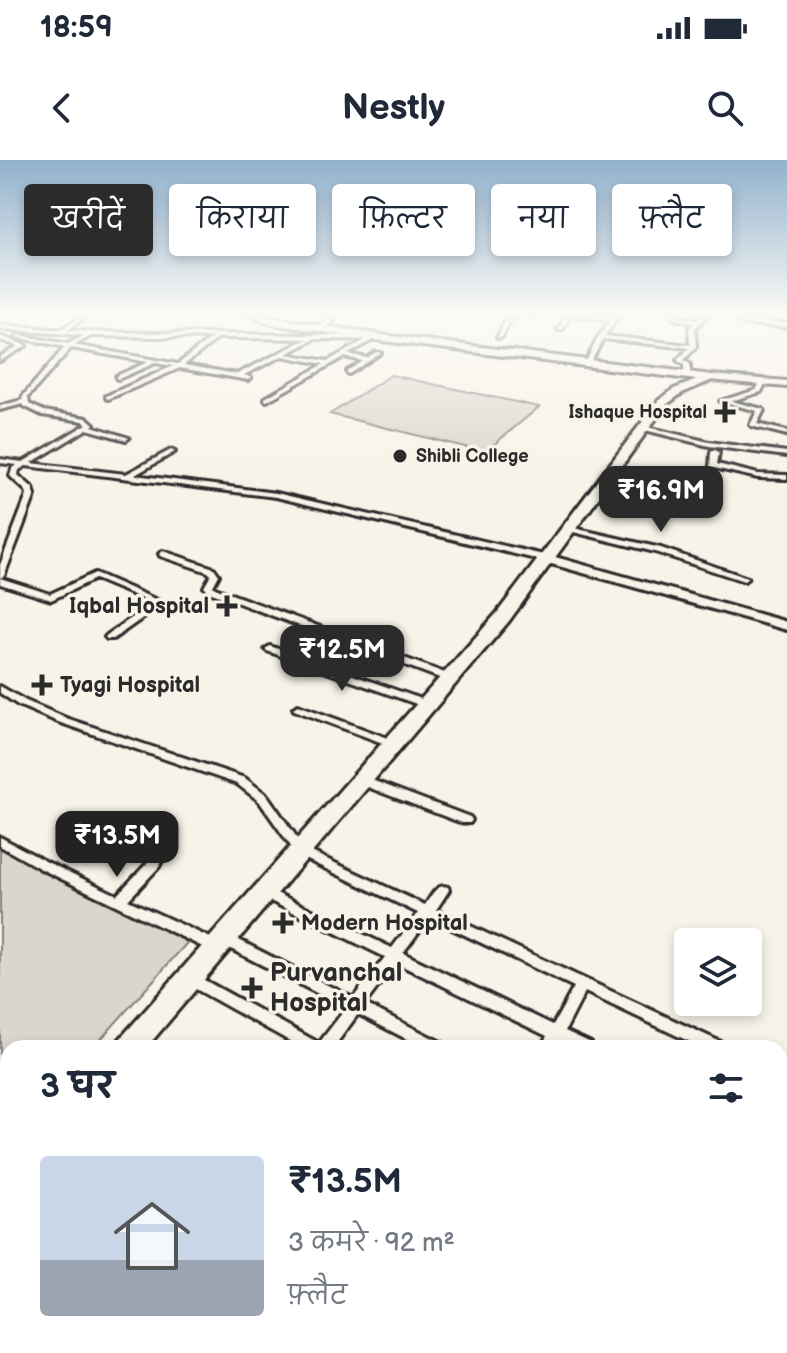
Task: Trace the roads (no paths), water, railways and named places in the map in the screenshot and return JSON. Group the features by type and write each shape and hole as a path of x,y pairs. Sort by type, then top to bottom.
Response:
{"highway":[{"path":"609,369 688,381 712,378"},
{"path":"136,1040 503,617 643,428 669,396 688,381"}],"street":[{"path":"0,408 25,401 52,369"},
{"path":"118,377 137,369"},
{"path":"108,397 173,369"},
{"path":"195,369 248,378"},
{"path":"238,376 254,369"},
{"path":"267,399 319,369"},
{"path":"349,372 354,369"},
{"path":"687,369 688,381"},
{"path":"712,378 787,384"},
{"path":"763,382 759,391 723,402 761,410 753,425 787,433"},
{"path":"0,470 88,427 91,422 37,412 25,401"},
{"path":"88,427 126,438"},
{"path":"643,428 709,444 787,454"},
{"path":"127,477 171,452"},
{"path":"715,452 713,465 758,476 787,477"},
{"path":"0,461 276,495 548,559 787,626"},
{"path":"18,463 14,476 28,487 31,495 0,579 51,597 95,576 160,603 110,637"},
{"path":"568,528 658,550 744,578"},
{"path":"163,554 211,570 215,575 208,587 212,590 449,678"},
{"path":"270,649 426,704"},
{"path":"0,689 22,703 62,720 241,781 263,798 301,852 701,1040"},
{"path":"298,708 392,743"},
{"path":"361,780 466,820"},
{"path":"0,841 43,865 221,943 422,1040"},
{"path":"120,900 158,857 130,843"},
{"path":"330,1040 443,890"},
{"path":"265,893 569,1040"},
{"path":"190,979 301,1040"},
{"path":"553,1040 582,985"}],"place":[{"name":"Ishaque Hospital","path":"725,412"},
{"name":"Shibli College","path":"400,456"},
{"name":"Iqbal Hospital","path":"227,606"},
{"name":"Tyagi Hospital","path":"42,685"},
{"name":"Modern Hospital","path":"283,923"},
{"name":"Purvanchal Hospital","path":"252,988"}]}
